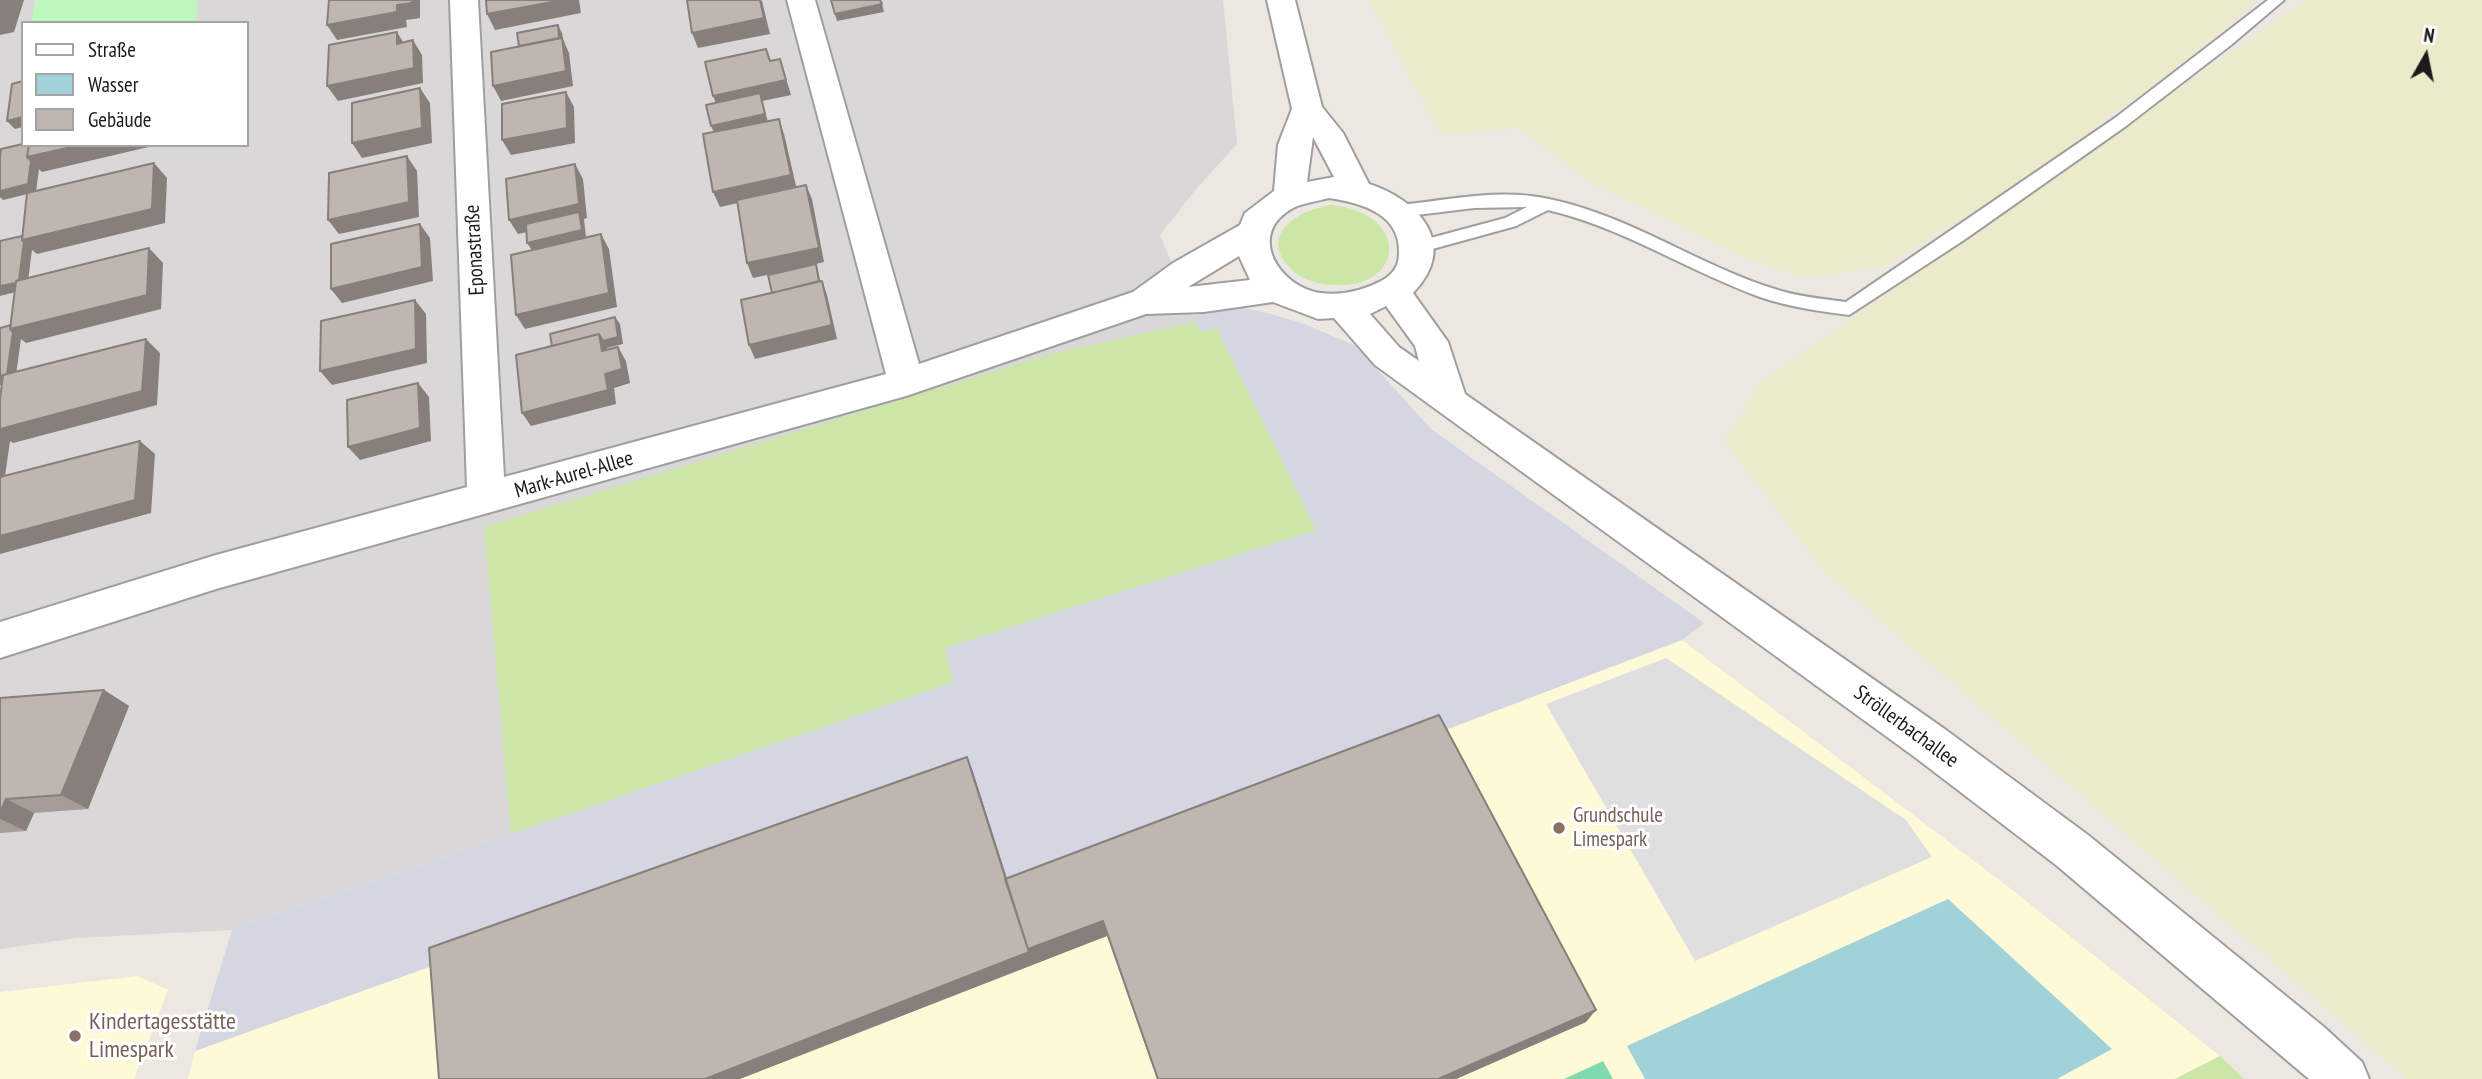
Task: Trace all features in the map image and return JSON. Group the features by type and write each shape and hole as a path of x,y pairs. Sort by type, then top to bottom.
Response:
{"street":[{"name":"Eponastraße","path":"464,0 486,499"},
{"path":"801,0 906,382"},
{"path":"1281,0 1307,109 1332,140 1356,190"},
{"path":"1290,195 1294,145 1307,109"},
{"path":"1329,187 1356,190 1380,198 1400,211 1413,228 1418,247 1414,266 1403,283 1383,297 1343,306 1301,301 1277,289 1260,272 1252,253 1252,233 1262,214 1280,200 1303,190 1329,187"},
{"name":"Mark-Aurel-Allee","path":"1145,301 1185,272 1252,233"},
{"name":"Mark-Aurel-Allee","path":"0,640 215,572 906,382 1145,301 1204,299 1277,289"},
{"path":"1393,290 1431,342 1449,399"},
{"name":"Ströllerbachallee","path":"1343,306 1387,356 1532,462 1931,744 2071,850 2307,1044 2345,1079"}],"lane":[{"path":"1400,211 1507,199 1547,204 1604,218 1767,293 1812,304 1849,309 2023,193 2204,61 2277,0"},
{"path":"1418,247 1510,222 1547,204"}],"shaded area":[{"path":"0,0 1223,0 1237,144 1197,188 1160,235 1193,316 1217,328 954,682 232,930 77,938 0,949"},
{"path":"1236,307 1302,323 1356,346 1431,429 1704,623 1682,640 1012,895 973,772 195,1051 232,930 954,682 945,648 1316,530 1217,328 1201,332 1193,316"},
{"name":"Grundschule Limespark","path":"1682,640 2006,885 2220,1056 2175,1079 188,1079 195,1051 973,772 1012,894"},
{"path":"1666,658 1906,820 1932,857 1695,961 1546,704"},
{"name":"Kindertagesstätte Limespark","path":"138,976 168,990 134,1079 0,1079 0,992"}],"green space":[{"path":"35,0 198,0 196,21 31,21"},
{"path":"1369,0 2256,0 2193,55 2019,184 1883,266 1804,278 1743,257 1591,182 1518,128 1441,135"},
{"path":"2305,0 2482,0 2482,1079 2407,1079 1823,570 1724,440 1760,383"},
{"path":"1332,205 1358,211 1376,222 1386,236 1389,250 1385,264 1374,276 1356,283 1320,283 1298,275 1281,254 1278,243 1288,224 1308,211"},
{"path":"1196,322 1201,332 1217,328 1316,530 946,648 954,682 511,834 484,527 1054,353"},
{"path":"2220,1056 2244,1079 2175,1079"},
{"path":"1603,1061 1613,1079 1564,1079"}],"water":[{"path":"1948,899 2112,1049 2057,1079 1645,1079 1627,1046"}],"building":[{"path":"329,0 412,0 412,3 397,5 397,12 327,25"},
{"path":"486,0 563,0 487,14"},
{"path":"687,0 760,0 764,18 692,33"},
{"path":"831,0 880,0 882,4 835,14"},
{"path":"558,25 559,38 519,46 517,33"},
{"path":"397,32 397,44 413,40 414,68 327,86 329,45"},
{"path":"562,38 566,71 493,86 491,52"},
{"path":"766,49 770,61 780,59 786,80 713,96 705,62"},
{"path":"21,82 21,118 7,121 12,84"},
{"path":"420,88 422,128 352,143 352,103"},
{"path":"566,92 567,128 502,140 502,104"},
{"path":"760,93 765,114 711,126 706,105"},
{"path":"779,119 791,175 713,192 703,134"},
{"path":"21,144 21,147 29,147 27,157 31,161 28,184 0,191 1,149"},
{"path":"29,147 71,147 27,157"},
{"path":"407,156 409,202 328,220 329,173"},
{"path":"154,163 152,209 22,240 27,193"},
{"path":"575,164 579,204 509,220 506,179"},
{"path":"806,185 819,248 747,263 737,200"},
{"path":"579,212 582,230 527,243 526,224"},
{"path":"420,224 422,267 331,289 331,244"},
{"path":"601,234 609,293 516,315 511,255"},
{"path":"22,236 24,242 19,280 0,286 0,241"},
{"path":"149,248 147,295 10,329 16,281"},
{"path":"816,264 819,281 772,293 768,275"},
{"path":"822,281 832,325 749,345 741,300"},
{"path":"415,300 416,349 320,371 321,321"},
{"path":"615,317 618,337 603,341 599,334 552,346 550,334"},
{"path":"11,325 13,332 7,374 0,376 0,328"},
{"path":"599,334 602,351 618,347 622,369 605,374 608,390 522,413 516,355"},
{"path":"146,339 142,391 0,429 3,375"},
{"path":"418,383 420,428 348,447 347,400"},
{"path":"140,441 135,500 0,536 0,477"},
{"path":"104,690 61,795 6,799 0,813 0,698"},
{"path":"1439,715 1596,1010 1438,1079 1158,1079 1103,921 1028,949 1005,879"},
{"path":"967,757 1029,952 705,1079 439,1079 429,948"}],"place":[{"name":"Grundschule Limespark","path":"1559,828"},
{"name":"Kindertagesstätte Limespark","path":"75,1036"}]}
